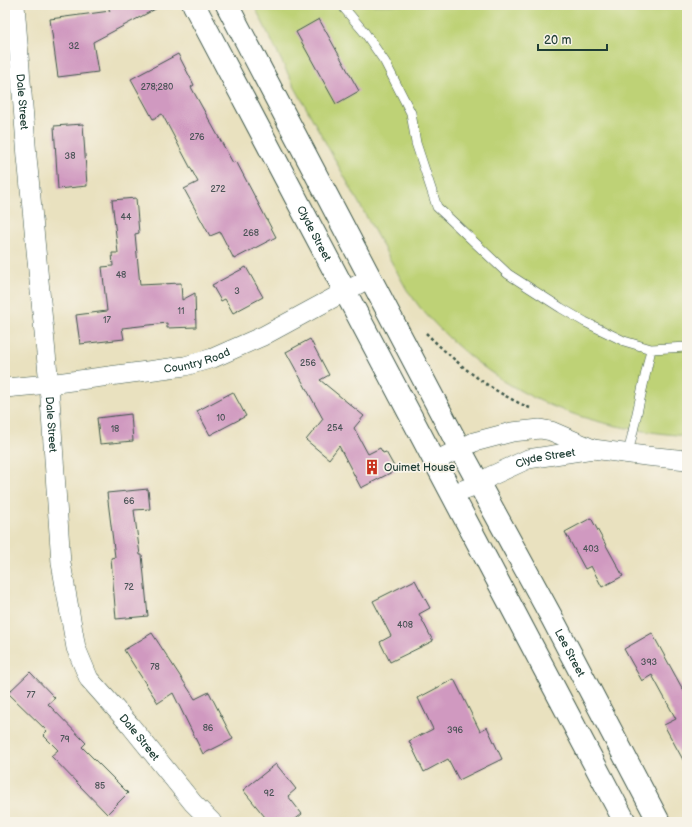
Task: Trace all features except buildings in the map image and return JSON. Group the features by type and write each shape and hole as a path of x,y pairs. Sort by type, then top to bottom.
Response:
{"main road":[{"name":"Clyde Street","path":"194,5 452,494"},
{"path":"227,5 479,484"},
{"name":"Lee Street","path":"479,484 659,822"},
{"path":"452,494 625,822"}],"street":[{"name":"Dale Street","path":"15,5 27,158 49,384 61,563 76,648 89,679 130,725 193,804 212,822"},
{"name":"Country Road","path":"5,388 49,384 185,366 213,358 263,336 370,278"},
{"name":"Clyde Street","path":"434,461 474,442 512,432 540,429 551,431 593,449 687,460"},
{"name":"Clyde Street","path":"452,494 479,484 492,476 528,459 593,449"},
{"path":"191,822 193,804"}],"lane":[{"path":"344,8 365,33 385,62 411,113 416,143 438,207 508,274 585,322 624,341 651,349 687,347"},
{"path":"628,454 651,349"}],"path":[{"path":"423,330 443,351 465,370 498,391 532,409"}],"green space":[{"path":"254,5 687,5 687,436 647,431 610,424 575,415 542,402 511,385 481,365 452,341 422,310 407,290 292,82"}],"place":[{"name":"Ouimet House","path":"372,467"}]}
